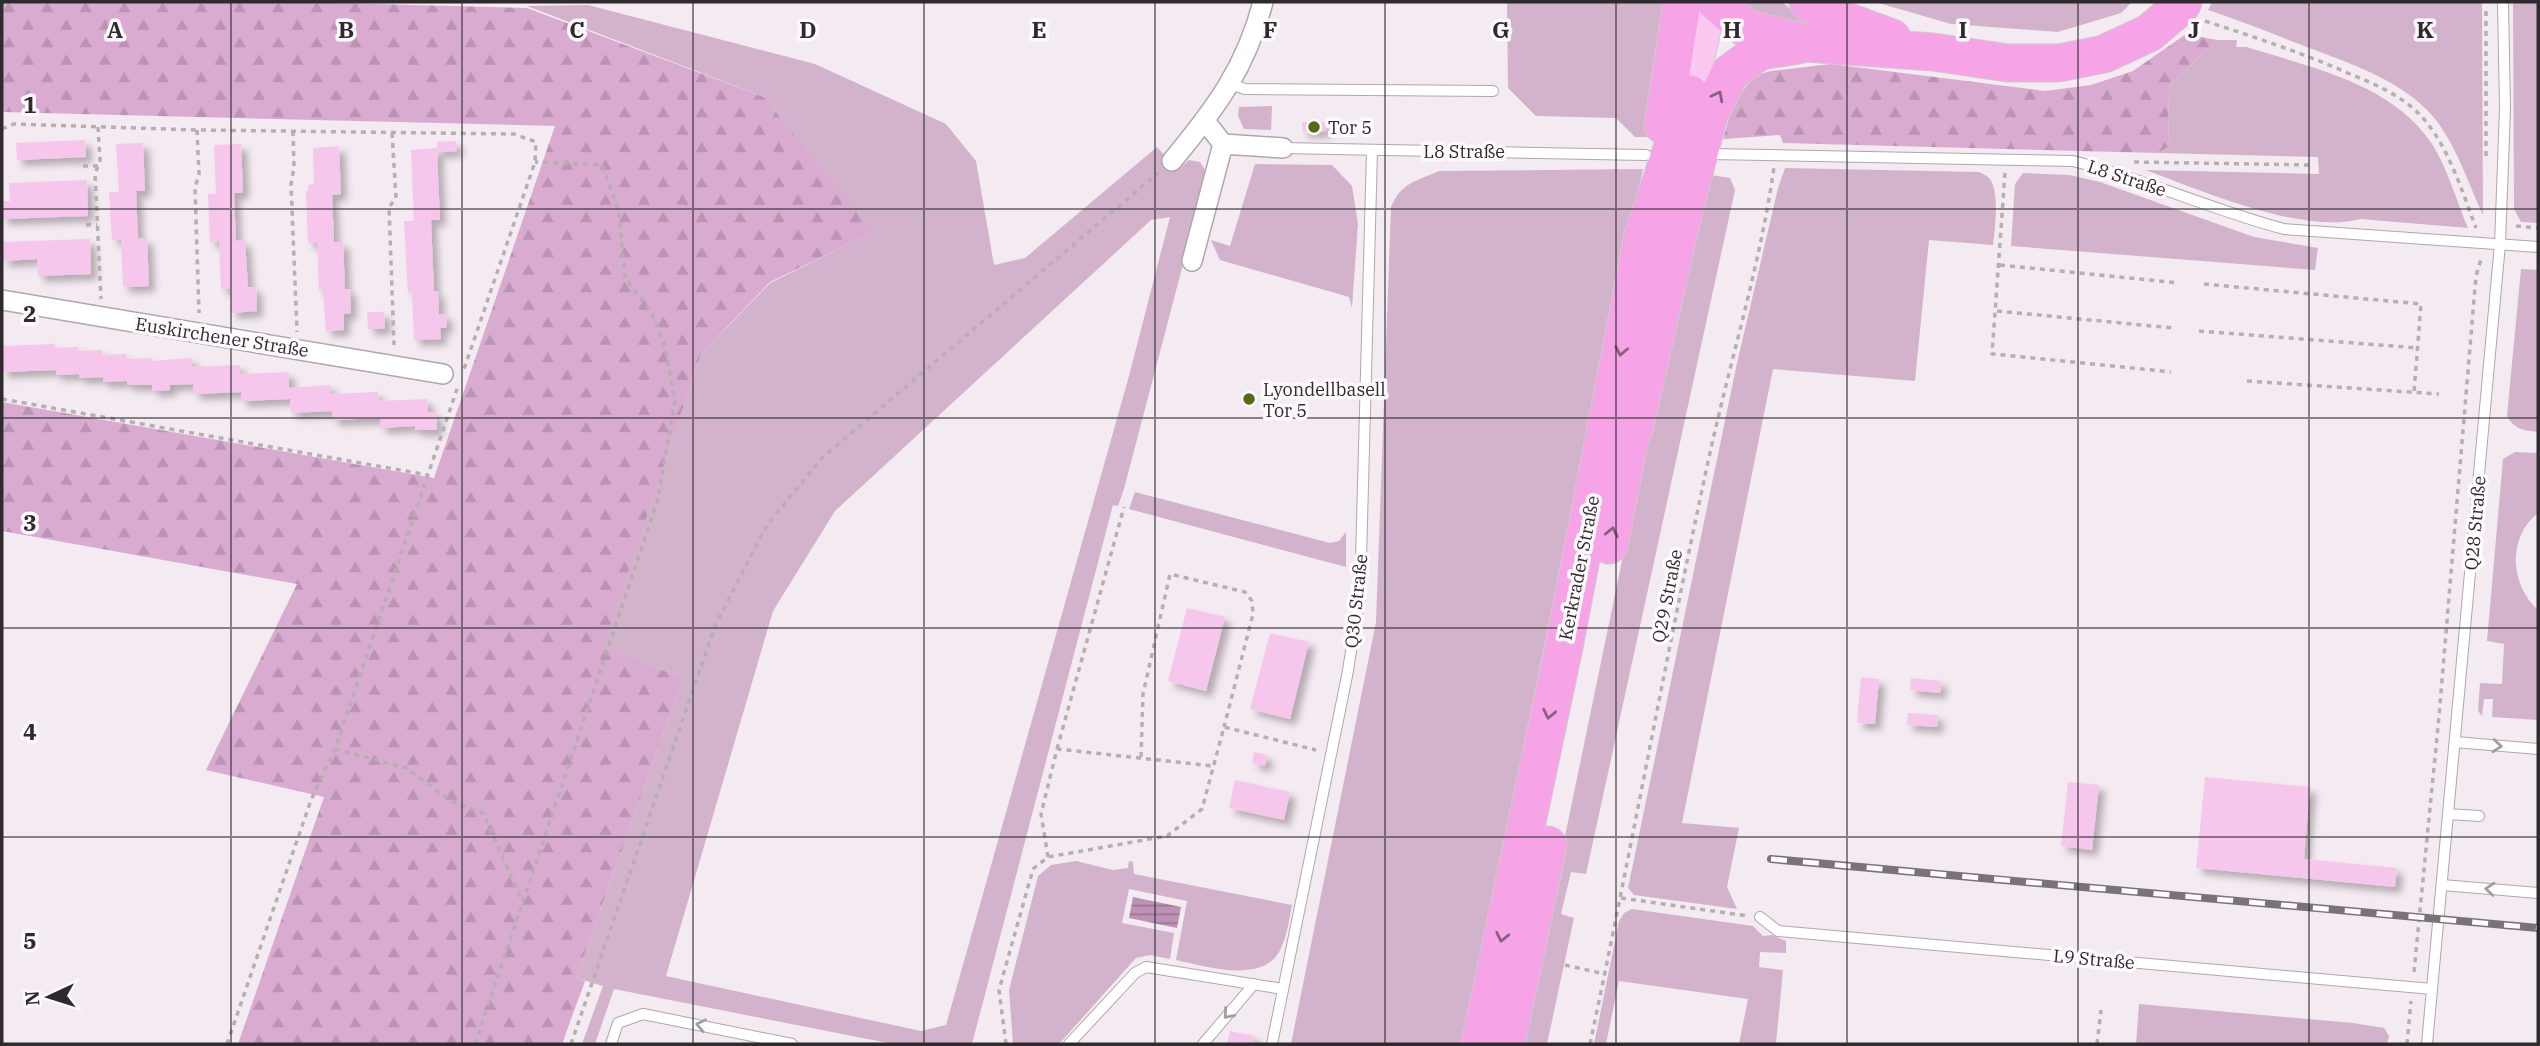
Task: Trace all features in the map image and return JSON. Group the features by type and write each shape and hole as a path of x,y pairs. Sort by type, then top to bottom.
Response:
{"highway":[{"path":"1643,236 1682,15 1682,2"},
{"path":"1714,2 1745,28 1805,43 1933,52 2008,63 2059,63 2104,54 2149,33 2181,4"},
{"path":"1808,2 1830,15 1933,52"},
{"path":"1624,471 1682,218 1709,115 1730,73 1760,51 1805,43"},
{"name":"Kerkrader Straße","path":"1479,1044 1561,661 1643,236 1690,94"},
{"name":"Kerkrader Straße","path":"1506,1044 1624,471 1690,94"}],"main road":[{"name":"Kerkrader Straße","path":"1690,94 1714,2"}],"street":[{"path":"1172,161 1205,121 1230,84 1254,36 1263,2"},
{"path":"1205,121 1223,144 1283,148"},
{"path":"1192,261 1223,144"},
{"name":"Euskirchener Straße","path":"2,300 443,374"}],"lane":[{"name":"Q28 Straße","path":"2427,1044 2500,244 2505,109 2503,2"},
{"path":"1230,84 1245,89 1493,91"},
{"name":"L8 Straße","path":"1283,148 1646,155"},
{"name":"Q30 Straße","path":"1272,1044 1347,676 1360,596 1372,151"},
{"name":"L8 Straße","path":"1710,154 2073,161 2116,172 2284,229 2538,247"},
{"path":"2455,742 2538,749"},
{"path":"2448,814 2479,816"},
{"path":"2442,885 2538,893"},
{"name":"L9 Straße","path":"1760,917 1778,931 2432,989"},
{"path":"1069,1044 1135,973 1146,967 1283,989"},
{"path":"1203,1044 1254,984"},
{"path":"611,1044 618,1023 643,1014 792,1044"}],"path":[{"path":"2486,2 2486,167"},
{"path":"2181,4 2196,18 2264,39 2323,62 2405,101 2423,118 2438,139 2484,243 2476,276 2439,716 2407,1044"},
{"path":"2,129 14,124 197,130 514,134 536,142 535,162 335,749 312,800 228,1044"},
{"path":"98,127 98,166 95,174 102,318"},
{"path":"197,130 199,174 195,188 200,332"},
{"path":"293,131 295,167 291,185 298,349"},
{"path":"392,133 396,198 389,207 395,366"},
{"name":"Q29 Straße","path":"1590,1044 1708,462 1755,266 1776,155"},
{"path":"2006,159 1992,354 2171,372"},
{"path":"571,1044 715,626 767,525 822,458 1172,161"},
{"path":"475,1044 657,502 675,401 664,343 651,312 625,278 619,211 602,165 535,162"},
{"path":"2129,162 2311,165"},
{"path":"83,166 98,166"},
{"path":"86,225 97,224"},
{"path":"2000,265 2179,283"},
{"path":"2204,284 2421,304 2414,392"},
{"path":"1997,311 2173,328"},
{"path":"2199,331 2418,348"},
{"path":"2247,381 2439,394"},
{"path":"2,400 428,475"},
{"path":"1048,857 1041,814 1124,507"},
{"path":"1006,1044 999,990 1033,869 1048,857 1167,836 1202,809 1253,614 1252,601 1245,592 1170,574 1143,694 1141,757"},
{"path":"1224,727 1331,753"},
{"path":"335,749 406,768 451,801 483,813 522,901"},
{"path":"1057,749 1214,766"},
{"path":"1621,898 1760,917"},
{"path":"1565,965 1605,974"},
{"path":"2097,1044 2101,1010"}],"shaded area":[{"path":"1507,2 1670,2 1665,49 1649,137 1635,137 1616,118 1536,116 1508,88"},
{"path":"1729,2 1782,2 1799,15 1821,26 1777,29"},
{"path":"1875,2 2132,2 2121,13 2058,32 1951,24"},
{"path":"2212,2 2482,2 2483,215 2445,133 2414,98 2350,63 2208,10"},
{"path":"2513,2 2538,2 2538,223 2521,222 2514,209"},
{"path":"588,5 815,64 946,124 976,161 994,265 1025,258 1157,147 1178,170 1189,160 1200,162 1207,173 1124,489 1118,506 1113,505 972,1044 893,1044 614,989 595,1044 582,1044 603,986 576,978 683,678 602,647 701,354 770,283 872,232 764,97 527,6","holes":["1170,217 1129,376 946,1025 921,1031 666,976 773,611 835,511 1151,220"]},
{"path":"2217,40 2237,40 2236,47 2247,47 2349,80 2395,106 2415,123 2438,154 2468,228 2360,219 2310,221 2281,216 2222,199 2145,170 2319,174 2318,157 2158,153 2168,147 2169,86"},
{"path":"1272,106 1271,130 1244,129 1238,116 1239,107"},
{"path":"1255,164 1332,165 1352,186 1358,224 1352,308 1349,297 1220,260 1211,240 1230,246"},
{"path":"1785,168 1979,172 1988,177 1995,191 1996,220 1993,245 1929,240 1915,381 1773,369 1682,823 1739,828 1727,887 1737,909 1634,895 1628,888 1737,363"},
{"path":"1643,169 1462,1044 1291,1044 1376,622 1391,207 1405,188 1416,180 1439,171"},
{"path":"2023,173 2069,175 2100,182 2254,237 2318,248 2315,270 2011,246 2015,184"},
{"path":"1705,174 1730,178 1735,190 1586,874 1571,872 1561,914 1574,918 1547,1044 1522,1044 1697,198"},
{"path":"2521,269 2538,270 2538,432 2520,428 2507,416"},
{"path":"2515,452 2538,453 2538,513 2521,535 2516,561 2522,588 2538,610 2538,720 2492,717 2493,699 2484,699 2482,716 2478,711 2480,683 2502,684 2504,644 2487,641 2503,459"},
{"path":"1135,492 1330,543 1339,541 1346,532 1346,567 1129,509"},
{"path":"1076,861 1113,870 1128,868 1129,861 1133,862 1134,874 1292,905 1282,947 1271,962 1246,970 1216,969 1176,960 1187,901 1129,889 1122,923 1174,933 1170,959 1150,955 1136,958 1059,1044 1013,1044 1009,990 1038,876 1051,865"},
{"path":"1133,897 1181,907 1177,928 1129,918"},
{"path":"1632,909 1753,926 1763,936 1772,935 1786,941 1786,953 1760,952 1759,967 1783,970 1776,1044 1739,1044 1748,999 1619,981 1606,1044 1594,1044 1619,921 1624,913"},
{"path":"2139,1004 2353,1023 2384,1028 2389,1036 2387,1044 2136,1044"}],"green space":[{"path":"2,2 297,2 527,8 764,97 873,232 770,282 701,354 603,647 683,678 576,978 585,981 562,1044 238,1044 324,797 206,770 297,584 2,531 2,402 434,478 555,126 2,112"},
{"path":"2186,34 2217,40 2169,86 2168,147 2158,153 1783,143 1780,135 1723,139 1731,111 1746,86 1757,75 1771,71 1831,64 2045,91 2091,85 2133,71"}],"building":[{"name":"Tor 5","path":"1302,122 1326,122 1326,131 1303,132"},
{"path":"85,140 86,157 17,160 16,143"},
{"path":"456,141 457,151 437,152 440,220 431,220 434,291 438,291 439,315 446,314 447,328 440,328 441,339 414,340 404,221 414,221 411,150 437,148 437,142"},
{"path":"143,143 145,191 136,191 138,239 147,238 149,286 123,287 121,239 112,240 109,192 119,192 116,144"},
{"path":"241,144 243,193 234,193 236,241 245,240 248,287 256,287 257,311 231,313 230,288 221,289 219,241 210,242 208,194 216,194 214,145"},
{"path":"339,146 341,194 332,195 334,242 343,242 345,289 350,289 351,313 344,314 344,330 326,331 323,290 319,290 317,243 308,243 306,191 308,185 314,184 313,148"},
{"path":"87,180 88,216 2,219 2,201 10,201 9,183"},
{"path":"90,239 91,274 38,276 37,259 3,261 2,242"},
{"path":"367,312 384,312 385,329 368,329"},
{"path":"55,344 55,348 78,347 78,351 102,350 102,355 126,354 126,359 151,358 151,361 192,358 192,367 240,365 240,374 289,372 289,388 331,385 331,394 378,392 379,401 427,399 428,412 436,412 437,430 415,430 415,426 380,428 380,418 332,420 332,411 291,413 290,399 241,401 241,392 194,394 193,384 170,385 170,390 152,391 152,385 127,385 127,381 103,382 103,377 80,378 79,374 56,375 56,370 2,372 2,346"},
{"path":"1187,608 1225,617 1206,691 1168,681"},
{"path":"1270,633 1309,642 1290,719 1250,709"},
{"path":"1861,677 1879,679 1875,724 1857,723"},
{"path":"1911,678 1941,681 1940,693 1910,690"},
{"path":"1908,713 1938,715 1937,727 1907,725"},
{"path":"1254,752 1267,755 1265,766 1252,763"},
{"path":"2205,777 2310,787 2304,859 2397,868 2395,887 2196,868"},
{"path":"1235,780 1290,792 1284,820 1229,808"},
{"path":"2068,782 2099,785 2092,850 2061,846"},
{"path":"1230,1031 1254,1036 1253,1044 1227,1044"}],"railway":[{"path":"1771,859 2538,928"}],"place":[{"name":"Tor 5","path":"1314,127"},
{"name":"Lyondellbasell Tor 5","path":"1249,399"}]}
